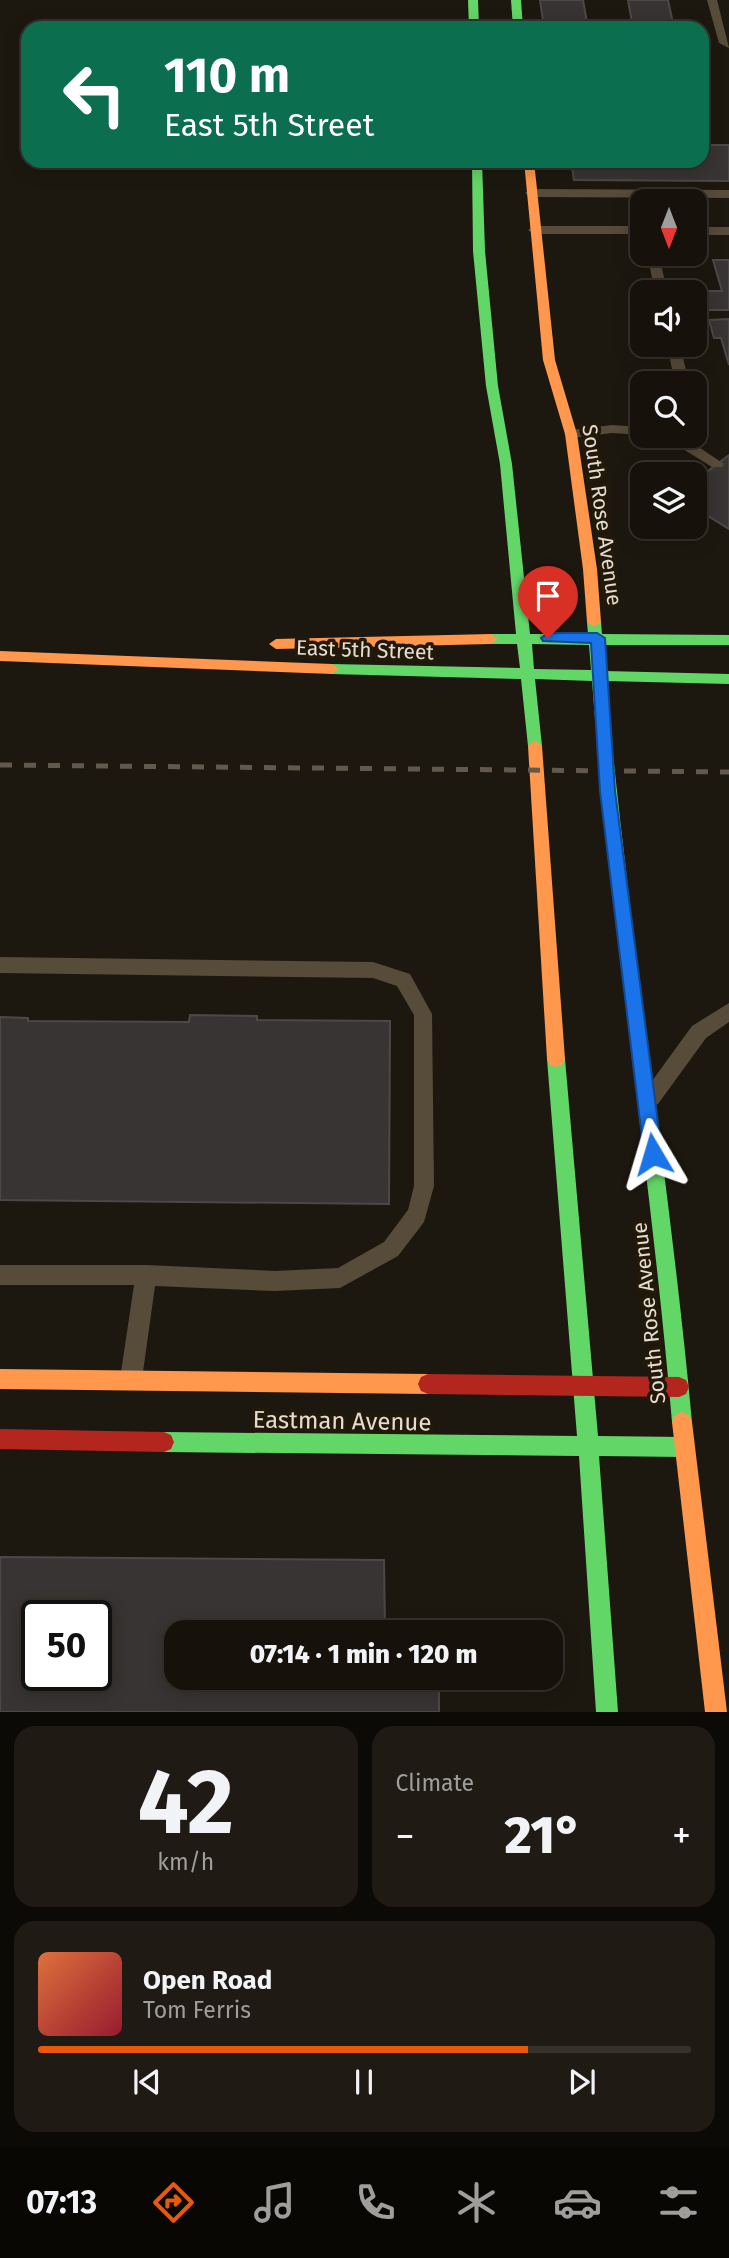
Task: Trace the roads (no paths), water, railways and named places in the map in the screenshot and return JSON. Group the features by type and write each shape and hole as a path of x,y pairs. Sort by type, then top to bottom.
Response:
{"main road":[{"path":"473,0 474,21"},
{"path":"516,0 518,21"},
{"path":"477,168 479,251 492,386 506,464 529,676 607,1712"},
{"name":"South Rose Avenue","path":"529,168 529,226 549,360 571,434 597,638 608,791 647,1104 716,1712"},
{"name":"East 5th Street","path":"258,644 524,638 729,640"},
{"name":"East 5th Street","path":"0,653 177,646"},
{"name":"East 5th Street","path":"0,653 529,676 729,679"},
{"name":"Eastman Avenue","path":"0,1379 679,1387"},
{"name":"Eastman Avenue","path":"0,1438 587,1448 684,1447"}],"lane":[{"path":"712,0 724,43 729,45"},
{"path":"531,193 729,194"},
{"path":"529,226 630,230"},
{"path":"707,231 729,231"},
{"path":"571,434 630,430"},
{"path":"695,448 717,464"},
{"path":"0,965 373,970 403,980 423,1014 424,1186 417,1215 391,1249 340,1278 275,1281 146,1275 0,1275"},
{"path":"647,1104 699,1032 729,1011"},
{"path":"131,1379 146,1275"}],"railway":[{"path":"0,765 729,772"}]}
